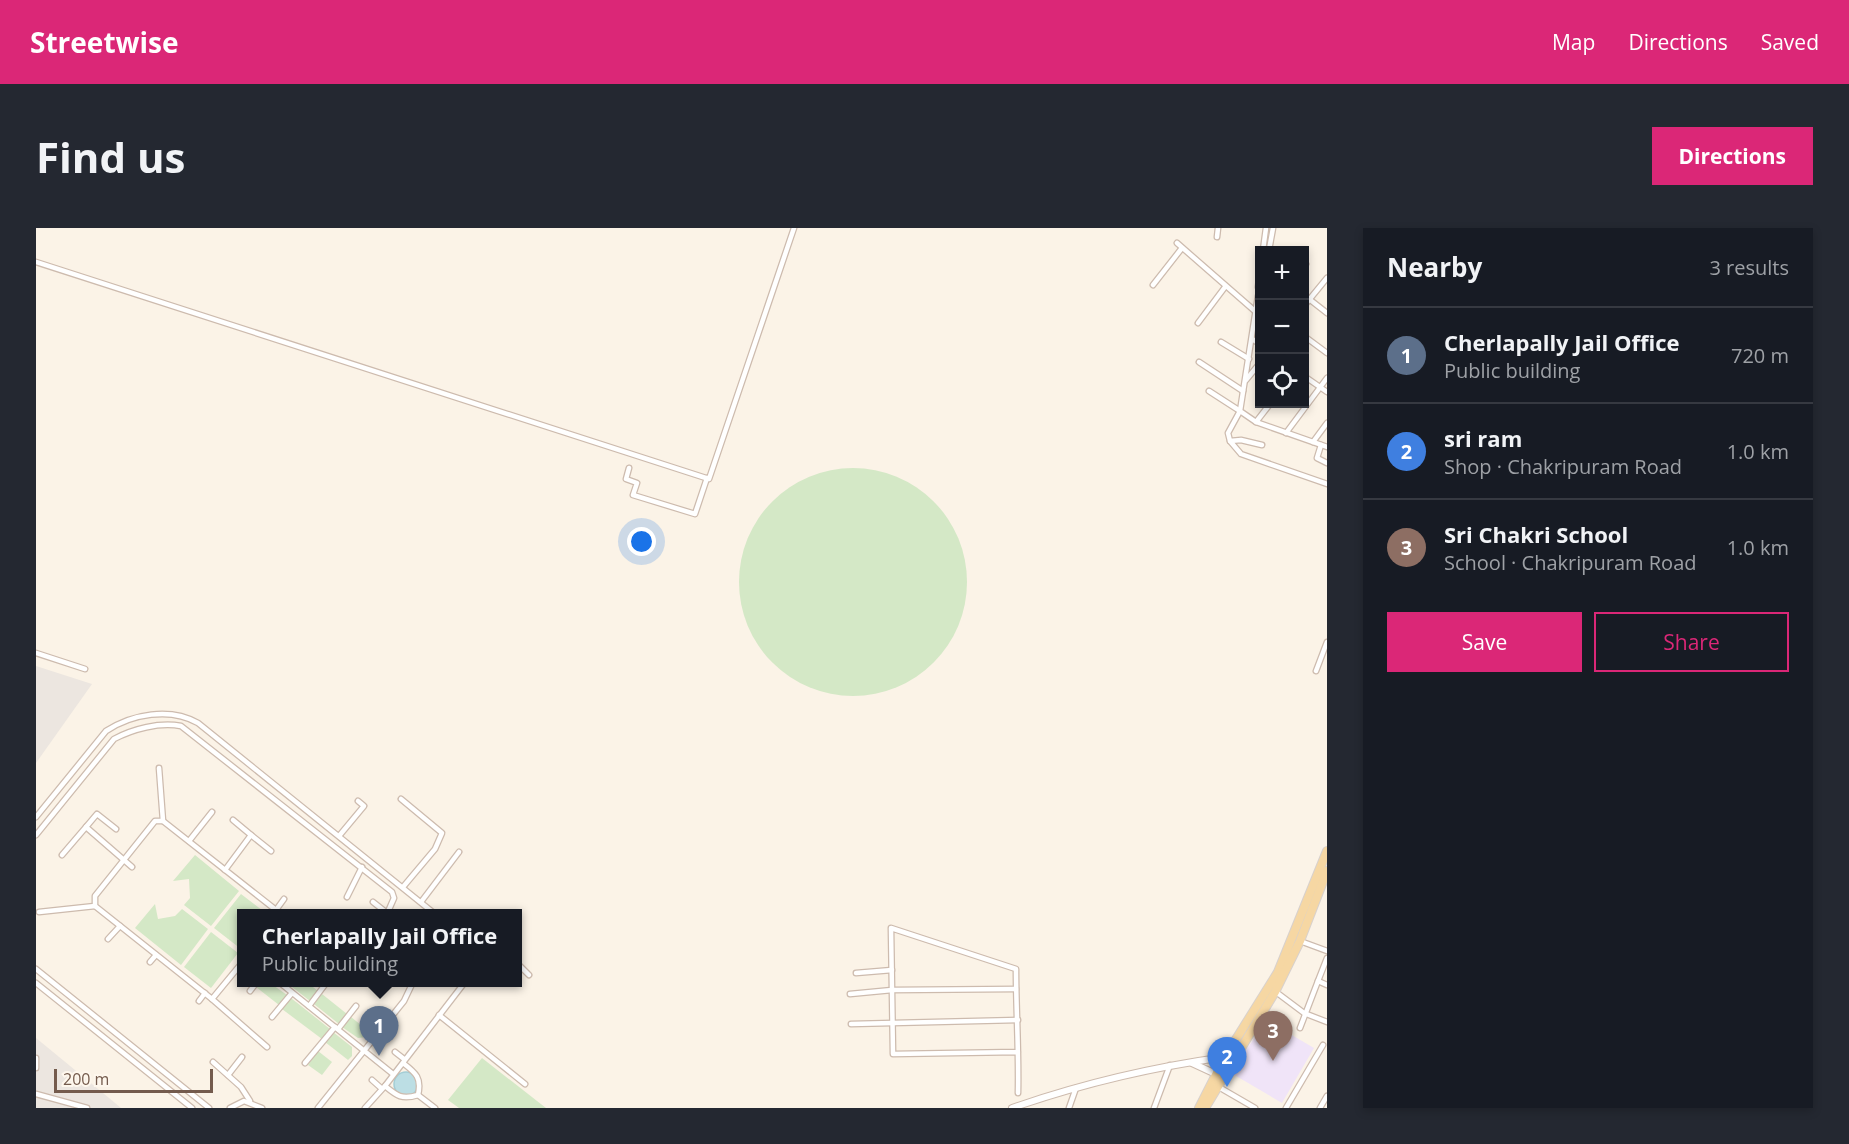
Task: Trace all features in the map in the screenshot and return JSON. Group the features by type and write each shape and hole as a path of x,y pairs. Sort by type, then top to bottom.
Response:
{"main road":[{"path":"1199,1108 1278,972 1327,851"},
{"path":"1229,1059 1275,992 1300,941 1327,871"},
{"path":"1205,1108 1217,1086 1219,1076"}],"street":[{"path":"629,468 626,479 637,483 633,495 695,514 794,228"},
{"path":"1217,237 1218,228"},
{"path":"1264,246 1266,228"},
{"path":"1270,246 1273,228"},
{"path":"1177,243 1225,287 1255,310"},
{"path":"1153,285 1182,248"},
{"path":"36,262 707,478"},
{"path":"1327,278 1310,300 1327,313"},
{"path":"1198,323 1225,287"},
{"path":"1255,323 1240,411 1228,433 1230,441 1241,454 1327,484"},
{"path":"1309,339 1327,353"},
{"path":"1221,342 1249,359"},
{"path":"1199,362 1243,391"},
{"path":"1245,380 1255,369"},
{"path":"1286,433 1327,378"},
{"path":"1309,379 1327,392"},
{"path":"1209,391 1256,422 1324,446 1317,458 1327,464"},
{"path":"1256,422 1267,408"},
{"path":"1313,442 1327,423"},
{"path":"1230,441 1241,440 1262,445"},
{"path":"1316,671 1327,642"},
{"path":"36,653 85,669"},
{"path":"36,817 106,731 116,724 139,717 173,714 186,716 281,789 429,909"},
{"path":"36,835 114,739 129,731 170,724 181,726 193,733 392,892 394,898 389,909"},
{"path":"261,774 267,767"},
{"path":"159,768 163,820"},
{"path":"281,789 285,783"},
{"path":"401,799 442,833 435,849 403,887"},
{"path":"339,836 364,806 358,801"},
{"path":"306,810 311,804"},
{"path":"189,841 212,812"},
{"path":"62,855 97,814 116,829"},
{"path":"344,819 350,823"},
{"path":"95,906 95,896 154,821 163,820 272,909"},
{"path":"233,820 271,851"},
{"path":"86,827 132,867"},
{"path":"225,870 251,835"},
{"path":"333,853 338,848"},
{"path":"421,902 459,852"},
{"path":"347,897 362,867"},
{"path":"278,909 284,898"},
{"path":"373,902 382,909"},
{"path":"39,912 95,906 205,993 267,1047"},
{"path":"108,939 120,926"},
{"path":"1018,1052 893,1054 891,928 1016,969 1018,1052 1018,1093"},
{"path":"1300,941 1327,951"},
{"path":"150,962 156,955"},
{"path":"1300,1028 1327,957"},
{"path":"522,968 529,975"},
{"path":"36,969 209,1108"},
{"path":"212,999 237,969"},
{"path":"856,973 892,970"},
{"path":"1318,981 1327,985"},
{"path":"36,983 192,1108"},
{"path":"250,991 253,987"},
{"path":"285,987 393,1074"},
{"path":"309,1006 323,987"},
{"path":"318,1108 404,1001 411,987"},
{"path":"365,1108 461,987"},
{"path":"850,994 892,990 1016,989"},
{"path":"1275,992 1304,1013 1327,1022"},
{"path":"199,1001 205,993"},
{"path":"272,1017 292,993"},
{"path":"305,1064 356,1006"},
{"path":"439,1015 525,1084"},
{"path":"851,1024 1017,1020"},
{"path":"1286,1108 1323,1045"},
{"path":"395,1052 417,1074 421,1082 418,1095"},
{"path":"228,1075 242,1057"},
{"path":"36,1058 36,1068"},
{"path":"1016,1107 1076,1088 1170,1065 1229,1059"},
{"path":"213,1062 243,1089 250,1101 262,1108"},
{"path":"1189,1062 1219,1076"},
{"path":"354,1063 360,1068"},
{"path":"1154,1108 1170,1065"},
{"path":"372,1080 397,1096 406,1098 418,1095"},
{"path":"1217,1086 1255,1108"},
{"path":"1069,1108 1076,1088"},
{"path":"36,1094 87,1108"},
{"path":"418,1095 435,1108"},
{"path":"1320,1108 1327,1096"},
{"path":"230,1108 238,1101 250,1101"}],"shaded area":[{"path":"36,666 92,684 36,763"},
{"path":"1266,1020 1314,1048 1282,1103 1231,1073"},
{"path":"36,1038 109,1098 121,1108 36,1108"}],"green space":[{"path":"842,468 864,468 897,476 934,501 959,538 967,571 965,604 959,626 934,663 897,688 864,696 842,696 809,688 772,663 747,626 739,593 739,571 747,538 772,501 809,476"},
{"path":"195,855 239,891 211,926 184,905 190,898 189,879 173,881"},
{"path":"241,894 261,909 237,909 237,946 214,928"},
{"path":"155,904 158,919 175,916 182,909 208,929 181,965 135,928"},
{"path":"211,932 237,952 211,988 184,967"},
{"path":"256,987 276,987 287,995 279,1005"},
{"path":"292,987 313,987 318,991 310,1001"},
{"path":"322,994 347,1014 339,1024 314,1004"},
{"path":"291,998 330,1029 322,1039 282,1009"},
{"path":"351,1017 371,1033 367,1037 358,1038 342,1027"},
{"path":"333,1032 352,1047 352,1056 348,1060 325,1042"},
{"path":"318,1051 332,1062 322,1075 308,1065"},
{"path":"482,1058 546,1108 459,1108 448,1100"}],"water":[{"path":"406,1072 411,1073 417,1079 417,1089 411,1095 406,1096 401,1095 395,1089 394,1084 395,1079 401,1073"}],"place":[{"name":"Cherlapally Jail Office","path":"379,1056"},
{"name":"Sri Chakri School","path":"1273,1061"},
{"name":"sri ram","path":"1227,1087"}]}
